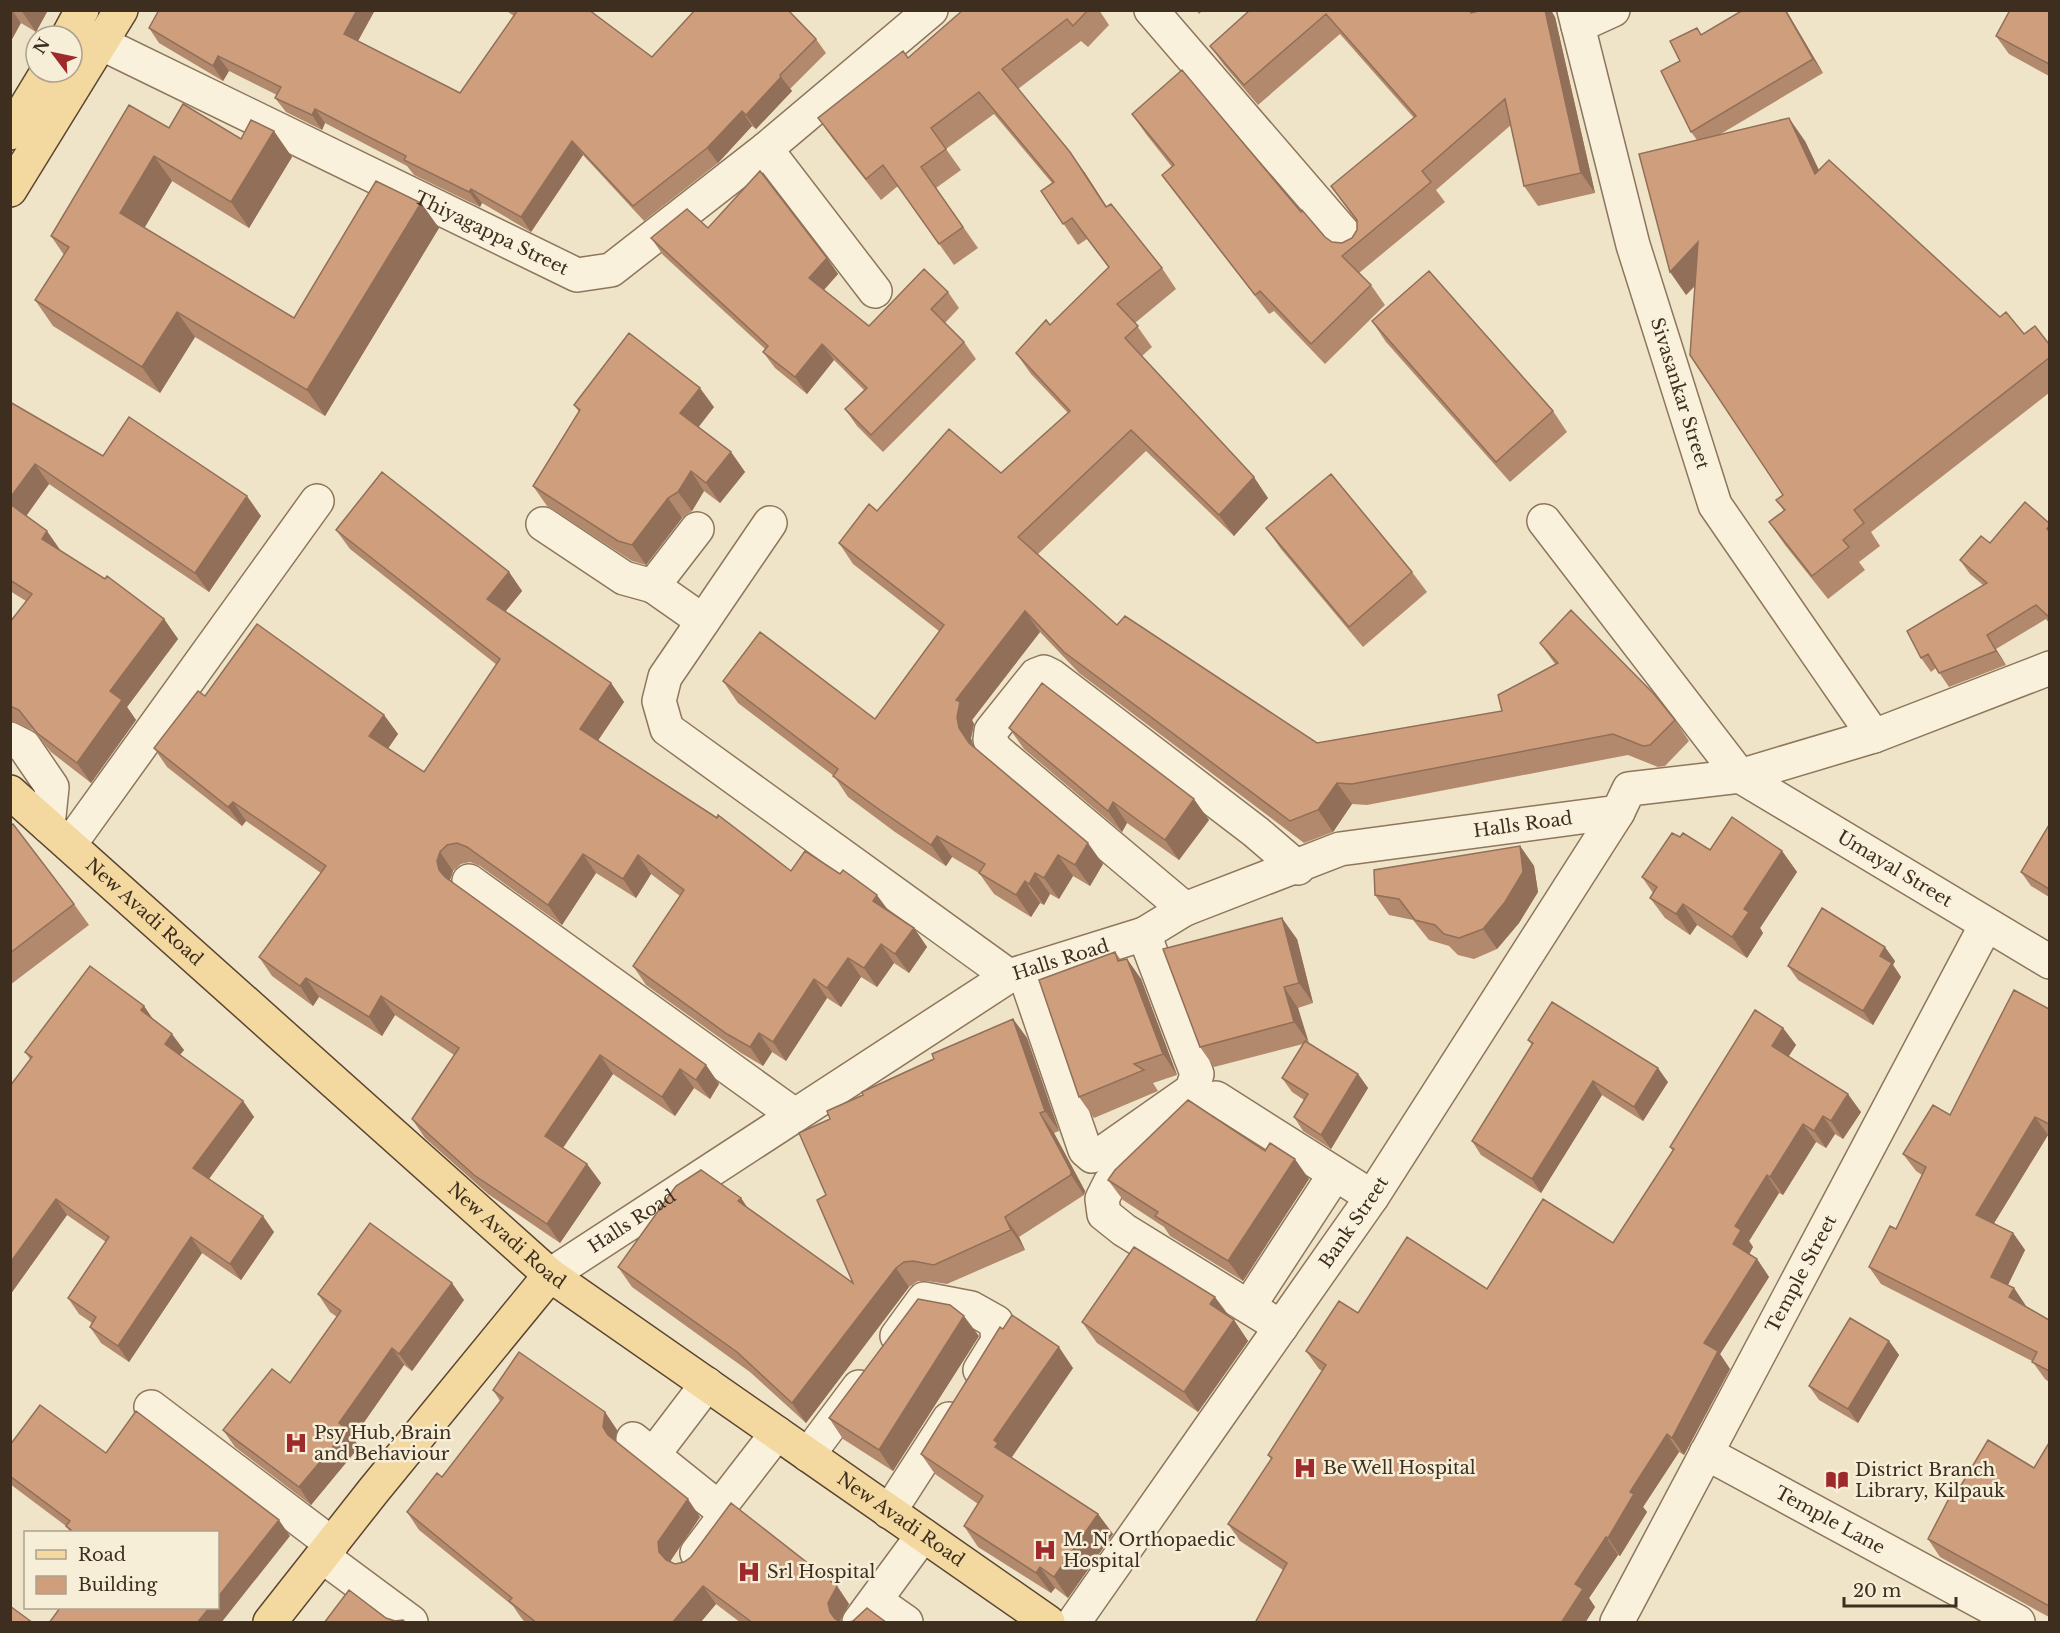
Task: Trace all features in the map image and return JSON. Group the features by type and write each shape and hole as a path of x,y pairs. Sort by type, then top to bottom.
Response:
{"main road":[{"path":"10,190 103,43 120,10"},
{"path":"10,133 40,84"},
{"name":"New Avadi Road","path":"10,792 550,1275 889,1512 1053,1622"},
{"name":"Halls Road","path":"270,1623 550,1275"}],"street":[{"name":"Thiyagappa Street","path":"84,31 103,43 577,275 610,270 766,149 931,10"},
{"path":"1151,10 1353,244"},
{"path":"1576,18 1613,10"},
{"name":"Sivasankar Street","path":"1576,18 1633,245 1715,506 1874,736"},
{"path":"766,149 875,291"},
{"path":"59,835 317,501"},
{"path":"1544,521 1740,776"},
{"path":"770,523 665,677 659,701 667,729 1016,974 1085,1150 1092,1156 1102,1153 1192,1090 1197,1074 1144,933"},
{"path":"543,524 624,578 652,586 703,621"},
{"path":"652,586 697,529"},
{"path":"1618,812 1629,789 1740,776 1874,736 2049,668"},
{"path":"1185,909 996,750 990,740 991,731 1036,675 1044,672 1052,676 1256,832 1298,868"},
{"path":"10,740 24,746 52,787 59,835"},
{"name":"Umayal Street","path":"1740,776 2049,962"},
{"name":"Halls Road","path":"550,1275 793,1114 1016,974 1144,933 1185,909 1298,868 1340,849 1618,812"},
{"name":"Bank Street","path":"1053,1622 1281,1327 1372,1197 1618,812"},
{"path":"469,881 793,1114"},
{"name":"Temple Street","path":"1617,1623 1986,925"},
{"path":"1281,1327 1124,1230 1104,1214 1102,1199 1110,1183 1194,1102 1216,1098 1372,1197"},
{"path":"1249,1306 1335,1174"},
{"path":"1294,1237 1328,1260"},
{"path":"808,1455 924,1299 971,1308 996,1322 998,1341 889,1512"},
{"path":"689,1563 721,1521 719,1508 643,1447 707,1384"},
{"path":"151,1407 327,1550 411,1623"},
{"path":"719,1508 777,1433"},
{"name":"Temple Lane","path":"1706,1453 2018,1623"},
{"path":"906,1623 867,1612 923,1535"}],"building":[{"path":"159,10 357,10 344,34 460,93 518,10 589,10 652,57 695,10 788,10 816,39 780,75 781,77 746,115 742,111 707,148 633,206 572,141 521,217 471,189 469,192 404,160 406,156 315,109 312,115 275,98 281,87 218,56 213,66 149,28"},
{"path":"963,10 1088,10 1073,26 1067,19 1002,69 1070,152 1106,207 1111,204 1162,268 1117,304 1138,326 1125,338 1254,477 1219,515 1131,430 1018,537 1117,625 1125,616 1317,743 1502,711 1498,695 1558,663 1540,643 1571,610 1654,694 1675,720 1650,745 1643,746 1613,734 1352,784 1337,783 1318,810 1290,821 1064,652 1025,611 956,700 960,702 957,717 959,728 969,743 1088,843 1075,865 1058,855 1044,878 1035,873 1029,884 1025,881 1016,895 979,873 985,864 937,836 931,845 833,776 838,769 723,681 760,632 875,719 944,625 839,543 869,504 877,511 949,429 1001,473 1070,411 1016,353 1046,320 1050,325 1109,267 1072,218 1063,224 1041,191 1054,182 979,92 931,128 946,149 921,167 963,227 939,244 883,165 866,179 818,118 903,51 908,58"},
{"path":"1250,10 1469,10 1471,13 1483,10 1545,10 1581,173 1524,186 1505,99 1422,171 1431,182 1342,256 1371,285 1311,344 1260,291 1255,295 1162,175 1174,165 1132,114 1182,70 1301,212 1302,210 1325,237 1332,242 1342,243 1352,238 1357,230 1357,220 1331,186 1416,116 1326,14 1244,85 1210,46"},
{"path":"1743,10 1785,10 1813,59 1691,132 1661,71 1680,61 1670,41 1697,28 1701,35"},
{"path":"2010,10 2049,10 2049,64 1996,36"},
{"path":"183,104 241,139 251,120 274,131 231,202 154,156 120,213 294,318 376,181 421,203 307,390 177,312 142,367 35,300 69,247 51,236 129,105 169,128"},
{"path":"1789,118 1815,174 1829,160 2000,317 2006,312 2024,334 2035,326 2049,344 2049,358 1854,510 1864,523 1843,540 1849,547 1812,576 1769,522 1785,510 1776,500 1783,495 1690,355 1698,242 1670,272 1639,154"},
{"path":"760,171 827,258 809,278 869,326 924,269 948,292 931,309 964,342 871,435 845,409 867,388 822,344 795,377 763,352 768,346 651,238 687,209 708,228"},
{"path":"1429,271 1553,411 1496,462 1372,321"},
{"path":"629,333 700,388 680,413 731,452 706,483 691,471 678,492 668,498 632,545 618,541 533,486 580,410 574,405"},
{"path":"10,402 103,456 129,417 247,496 195,573 35,464 10,498"},
{"path":"382,472 509,572 487,599 611,683 580,729 717,818 718,815 791,871 805,851 840,874 843,870 877,895 873,901 914,928 895,954 881,944 864,968 848,958 827,988 814,979 773,1042 759,1033 750,1047 727,1034 633,966 684,890 638,855 623,879 583,854 548,905 467,847 457,843 447,845 440,852 437,861 439,870 445,877 706,1065 696,1080 680,1069 662,1097 600,1055 545,1136 587,1164 547,1224 474,1175 412,1119 459,1048 381,996 369,1017 306,978 300,986 259,957 326,866 233,802 228,807 154,748 198,691 205,696 257,624 384,715 369,736 424,772 500,659 336,530"},
{"path":"1331,474 1412,572 1349,627 1266,528"},
{"path":"2025,502 2049,523 2047,529 2049,531 2049,617 2036,605 1987,635 1996,651 1939,673 1928,654 1921,658 1907,631 1987,583 1960,560 1981,536 1990,543"},
{"path":"10,504 47,531 42,539 105,579 107,576 164,619 110,691 122,700 77,763 37,733 19,710 10,706 10,622 32,594 10,580"},
{"path":"1042,683 1194,799 1165,840 1113,802 1108,811 1009,728"},
{"path":"1732,817 1782,851 1744,909 1749,912 1732,937 1683,904 1676,914 1650,898 1657,887 1642,877 1672,833 1680,837 1683,833 1710,850"},
{"path":"13,824 74,904 10,953 10,826"},
{"path":"2049,825 2049,889 2021,872"},
{"path":"1520,846 1523,872 1505,902 1483,929 1459,938 1444,934 1435,925 1415,920 1399,899 1375,895 1374,870"},
{"path":"1822,908 1885,947 1880,956 1892,963 1863,1011 1788,966"},
{"path":"1282,918 1299,983 1284,987 1294,1022 1200,1047 1163,949"},
{"path":"1115,952 1118,961 1127,959 1163,1054 1134,1064 1144,1070 1079,1097 1039,980"},
{"path":"90,966 144,1006 141,1010 172,1034 165,1044 243,1101 193,1168 263,1216 230,1264 191,1237 118,1346 90,1327 96,1317 68,1298 109,1237 56,1199 10,1263 10,1086 32,1057 25,1052"},
{"path":"2014,990 2049,1009 2049,1124 2035,1117 1976,1215 2013,1233 1991,1277 2014,1288 2009,1297 2049,1320 2049,1371 2032,1362 2037,1352 1869,1267 1890,1226 1896,1229 1926,1167 1903,1154 1933,1105 1950,1115"},
{"path":"1552,1002 1658,1068 1634,1107 1593,1081 1532,1179 1472,1141 1533,1043 1528,1040"},
{"path":"1755,1010 1783,1028 1772,1046 1848,1094 1831,1121 1823,1116 1814,1131 1803,1124 1770,1177 1767,1175 1735,1226 1741,1230 1733,1244 1757,1259 1704,1343 1718,1351 1672,1438 1667,1434 1630,1492 1634,1494 1608,1538 1606,1537 1575,1584 1583,1589 1561,1623 1255,1623 1287,1563 1228,1524 1272,1458 1268,1455 1326,1365 1306,1351 1339,1301 1358,1313 1407,1237 1487,1289 1543,1199 1613,1243 1674,1149 1670,1147"},
{"path":"1013,1019 1045,1111 1040,1113 1071,1175 1005,1217 1011,1230 934,1265 913,1261 904,1262 896,1268 792,1403 737,1352 618,1267 676,1186 701,1170 741,1198 738,1201 853,1283 817,1200 826,1195 799,1133 830,1119 827,1111 934,1059 932,1054"},
{"path":"1305,1041 1358,1074 1321,1135 1294,1117 1308,1094 1282,1078"},
{"path":"1188,1100 1265,1151 1270,1143 1295,1159 1228,1261 1155,1216 1158,1212 1108,1180 1115,1170"},
{"path":"370,1223 452,1283 399,1354 392,1348 339,1423 347,1430 299,1487 223,1430 272,1369 290,1383 341,1311 318,1294"},
{"path":"1134,1247 1215,1297 1210,1304 1234,1320 1184,1392 1082,1322"},
{"path":"918,1299 950,1305 964,1316 879,1450 829,1418"},
{"path":"1012,1315 1059,1347 994,1440 998,1443 995,1447 1098,1514 1054,1577 1040,1567 1036,1573 964,1526 983,1496 921,1454 1000,1327 1003,1329"},
{"path":"1850,1318 1889,1341 1848,1409 1809,1386"},
{"path":"519,1352 605,1412 603,1427 608,1435 688,1499 658,1542 659,1552 666,1560 675,1564 691,1557 731,1503 837,1586 828,1603 835,1619 844,1623 753,1623 703,1586 672,1623 537,1623 509,1601 512,1598 407,1512 437,1473 442,1477 503,1398 493,1390"},
{"path":"40,1405 106,1453 136,1411 279,1520 219,1596 219,1531 72,1531 66,1526 70,1521 10,1476 10,1445"},
{"path":"1988,1440 2034,1468 2049,1443 2049,1606 1928,1539 1956,1485 1960,1487"},
{"path":"349,1590 386,1618 395,1621 403,1620 406,1623 324,1623"},
{"path":"10,1606 33,1623 10,1623"},
{"path":"867,1608 887,1623 845,1623 853,1621"},
{"path":"59,1609 208,1609 197,1623 49,1623"}],"place":[{"name":"Psy Hub, Brain and Behaviour","path":"296,1443"},
{"name":"Be Well Hospital","path":"1305,1468"},
{"name":"District Branch Library, Kilpauk","path":"1837,1480"},
{"name":"M. N. Orthopaedic Hospital","path":"1045,1550"},
{"name":"Srl Hospital","path":"749,1572"}]}
